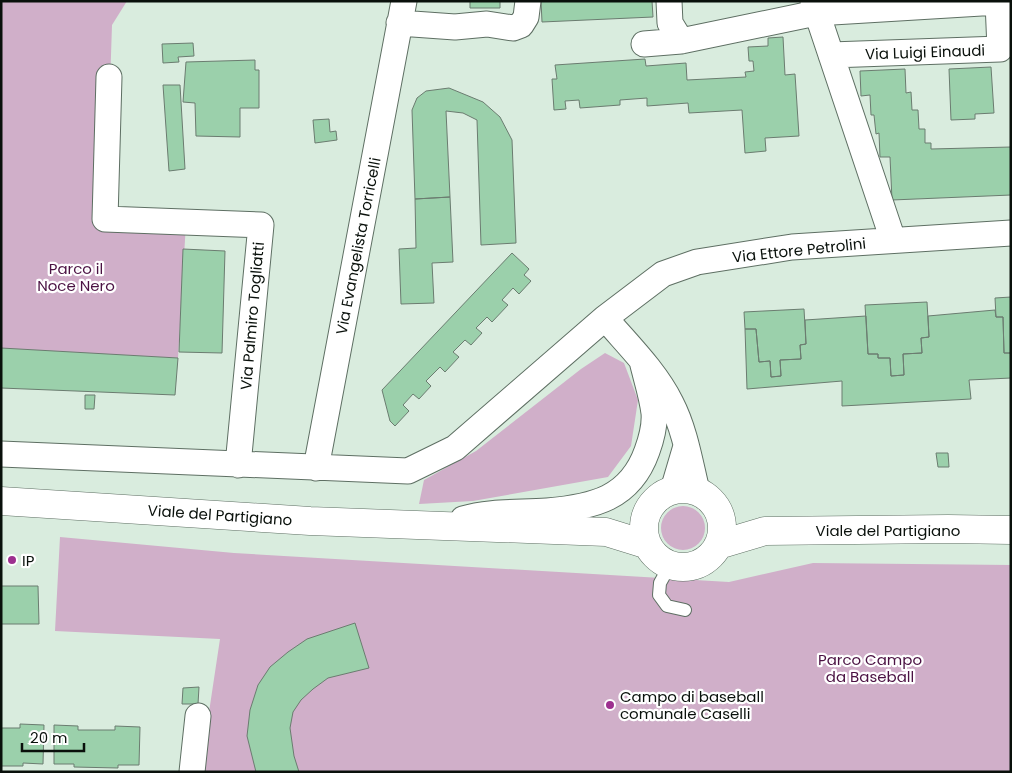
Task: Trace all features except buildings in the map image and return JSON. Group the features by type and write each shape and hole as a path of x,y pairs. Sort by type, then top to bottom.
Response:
{"main road":[{"path":"685,491 704,494 713,502 720,514 723,526 721,539 706,560 695,566 682,567 670,565 658,559 644,537 644,523 647,511 655,500 665,492 685,491"},
{"name":"Viale del Partigiano","path":"1,502 310,521 606,532 648,545"},
{"path":"720,514 765,530"},
{"path":"606,532 646,518"},
{"name":"Viale del Partigiano","path":"765,530 1011,530"},
{"path":"718,545 765,530"}],"street":[{"name":"Via Evangelista Torricelli","path":"316,468 402,12 455,26 487,24 513,28 521,25 526,17 528,1"},
{"path":"669,1 670,24 681,42"},
{"name":"Via Luigi Einaudi","path":"644,44 681,42 815,7 998,2 1000,49 831,55"},
{"path":"815,7 893,240"},
{"name":"Via Palmiro Togliatti","path":"109,77 105,219 261,225 238,465"},
{"name":"Via Ettore Petrolini","path":"605,318 663,274 697,262 792,247 1011,233"},
{"path":"1,454 408,471 456,448 605,318 655,377 671,402 686,446 685,491"},
{"name":"Viale del Partigiano","path":"440,526 468,517 581,508 608,499 626,486 641,466 651,439 654,415 642,361"},
{"path":"192,772 198,716"}],"lane":[{"path":"670,565 660,583 659,595 667,606 685,610"}],"green space":[{"name":"Parco il Noce Nero","path":"1,1 127,1 112,25 106,207 186,223 178,358 1,349"},
{"path":"605,353 624,363 638,400 631,446 608,477 473,501 419,504 424,480 476,451 581,369"},
{"path":"687,506 699,512 704,519 704,537 699,544 692,549 679,550 671,547 664,540 661,524 664,516 671,509"},
{"name":"Campo di baseball comunale Caselli","path":"60,537 234,553 729,582 813,563 1011,565 1011,772 200,772 220,639 55,631"}],"place":[{"name":"IP","path":"12,560"},
{"name":"Campo di baseball comunale Caselli","path":"610,705"}],"park label":[{"name":"Parco Campo da Baseball","path":"870,668"}]}
